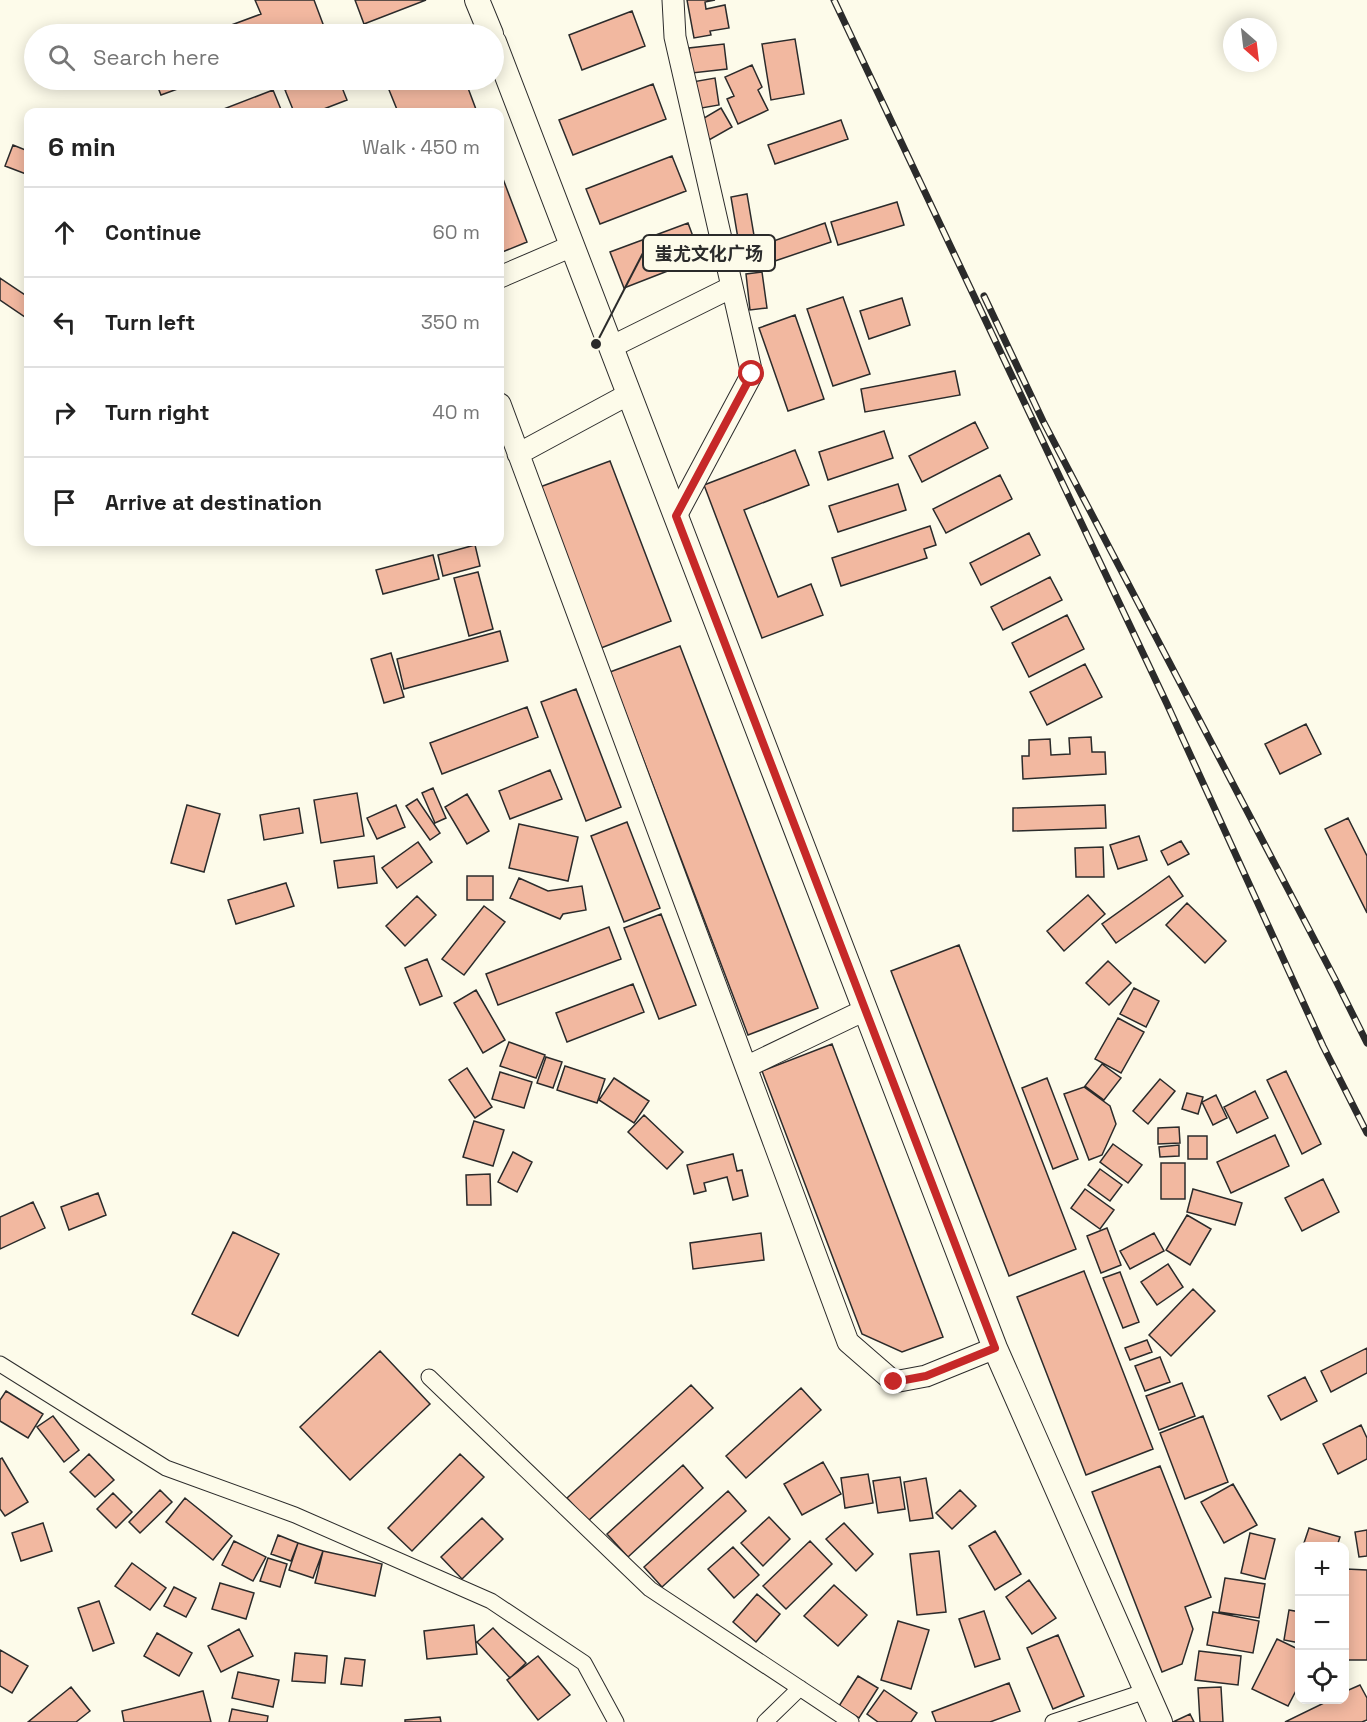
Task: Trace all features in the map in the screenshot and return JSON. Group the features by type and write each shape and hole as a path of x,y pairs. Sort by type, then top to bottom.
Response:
{"main road":[{"path":"477,0 486,24"},
{"path":"504,68 995,1348 1160,1722"}],"street":[{"path":"673,0 675,37 752,374 676,516"},
{"path":"504,275 572,246"},
{"path":"611,347 732,287"},
{"path":"518,454 629,394"},
{"path":"504,415 848,1342 894,1382 926,1376 995,1348"},
{"path":"746,1067 865,1010"},
{"path":"0,1364 166,1468 295,1515 491,1601 584,1663 616,1722"},
{"path":"429,1377 650,1589 851,1722"},
{"path":"765,1722 800,1688"},
{"path":"1053,1722 1146,1691"}],"building":[{"path":"255,0 314,0 323,24 234,24 261,14"},
{"path":"355,0 426,0 364,24"},
{"path":"687,0 715,0 705,2 706,9 725,5 729,28 710,31 711,35 694,38"},
{"path":"632,11 645,46 582,70 569,35"},
{"path":"795,39 804,94 771,100 762,44"},
{"path":"724,44 727,69 692,73 689,48"},
{"path":"752,65 762,87 758,90 768,110 738,124 727,99 734,96 725,77"},
{"path":"715,78 719,105 696,109 692,82"},
{"path":"653,84 666,119 573,155 559,120"},
{"path":"159,90 175,90 161,95"},
{"path":"273,90 280,108 226,108"},
{"path":"285,90 343,90 347,100 326,108 292,108"},
{"path":"389,90 469,90 476,108 396,108"},
{"path":"721,108 732,127 709,140 699,121"},
{"path":"841,120 848,139 775,164 768,145"},
{"path":"13,145 24,149 24,173 5,166"},
{"path":"672,156 686,191 600,224 586,189"},
{"path":"504,182 527,242 504,251"},
{"path":"747,194 759,265 743,268 731,197"},
{"path":"897,202 904,225 838,245 831,222"},
{"path":"688,223 701,258 624,288 610,252"},
{"path":"825,223 831,242 769,263 762,245"},
{"path":"762,272 767,308 750,310 746,274"},
{"path":"0,278 24,294 24,316 0,300"},
{"path":"843,297 870,374 833,386 807,309"},
{"path":"902,298 910,325 869,339 860,311"},
{"path":"795,315 824,399 788,411 759,328"},
{"path":"955,371 960,395 865,412 861,389"},
{"path":"975,422 988,448 922,482 909,456"},
{"path":"884,431 893,458 828,480 819,452"},
{"path":"795,450 809,485 744,510 778,597 811,584 823,615 762,638 704,485"},
{"path":"610,461 671,621 601,648 540,487"},
{"path":"1000,475 1012,499 946,533 933,509"},
{"path":"898,484 906,510 838,532 829,506"},
{"path":"930,526 936,545 924,549 927,558 841,586 832,558"},
{"path":"1029,533 1040,555 981,585 970,563"},
{"path":"475,546 480,566 443,576 438,555"},
{"path":"433,555 439,579 383,594 376,570"},
{"path":"478,572 493,629 469,636 454,578"},
{"path":"1050,577 1062,600 1003,630 991,607"},
{"path":"1067,615 1084,649 1029,677 1012,643"},
{"path":"500,631 508,661 404,689 397,659"},
{"path":"680,646 818,1008 748,1035 610,672"},
{"path":"391,653 404,697 384,703 371,659"},
{"path":"1085,664 1102,697 1047,725 1030,692"},
{"path":"576,689 621,807 586,821 541,702"},
{"path":"527,707 538,737 442,774 430,743"},
{"path":"1306,724 1321,754 1280,774 1265,744"},
{"path":"1091,737 1092,752 1105,752 1106,774 1023,779 1022,756 1029,756 1029,740 1050,739 1051,755 1070,754 1069,738"},
{"path":"550,770 562,799 510,819 499,791"},
{"path":"433,788 446,818 435,823 422,793"},
{"path":"357,793 364,836 321,843 314,800"},
{"path":"467,794 489,831 467,844 445,807"},
{"path":"417,799 440,833 430,840 406,806"},
{"path":"187,805 220,814 204,872 171,863"},
{"path":"396,805 405,827 377,839 367,818"},
{"path":"1105,805 1106,828 1013,831 1013,808"},
{"path":"299,808 303,833 264,840 260,815"},
{"path":"1348,818 1367,856 1367,913 1325,829"},
{"path":"627,822 660,908 624,922 591,836"},
{"path":"519,824 578,837 568,881 509,868"},
{"path":"1139,836 1147,860 1118,869 1110,845"},
{"path":"1181,841 1189,854 1168,865 1161,851"},
{"path":"418,842 432,862 397,888 382,868"},
{"path":"1103,847 1104,877 1076,877 1075,848"},
{"path":"374,856 377,883 338,888 334,861"},
{"path":"467,876 493,876 493,900 467,900"},
{"path":"1169,876 1183,896 1116,943 1102,924"},
{"path":"519,878 548,891 582,886 586,910 563,914 560,919 510,898"},
{"path":"286,883 294,906 236,924 228,900"},
{"path":"1088,895 1105,914 1064,951 1047,931"},
{"path":"417,896 436,915 405,946 386,926"},
{"path":"1187,903 1226,941 1205,963 1166,925"},
{"path":"484,906 505,922 464,975 442,959"},
{"path":"661,914 696,1005 659,1019 624,928"},
{"path":"609,927 621,959 498,1005 486,974"},
{"path":"959,945 1076,1249 1009,1276 891,971"},
{"path":"427,959 442,996 420,1005 405,968"},
{"path":"1108,961 1131,983 1109,1005 1086,983"},
{"path":"633,984 644,1012 567,1042 556,1013"},
{"path":"1134,988 1159,1001 1146,1027 1120,1014"},
{"path":"476,990 505,1040 483,1053 454,1003"},
{"path":"1118,1018 1144,1032 1121,1073 1095,1059"},
{"path":"509,1042 545,1055 536,1078 500,1066"},
{"path":"832,1044 943,1337 902,1352 862,1334 762,1071"},
{"path":"546,1057 562,1062 553,1088 537,1083"},
{"path":"1102,1064 1121,1078 1104,1100 1085,1086"},
{"path":"565,1066 605,1079 597,1103 557,1090"},
{"path":"467,1068 492,1107 475,1118 449,1080"},
{"path":"1286,1071 1321,1144 1302,1154 1267,1080"},
{"path":"500,1072 532,1082 524,1108 492,1099"},
{"path":"614,1078 649,1101 634,1123 599,1100"},
{"path":"1047,1078 1078,1159 1053,1169 1022,1088"},
{"path":"1160,1079 1175,1091 1148,1124 1133,1111"},
{"path":"1084,1087 1110,1106 1116,1124 1102,1155 1089,1160 1064,1094"},
{"path":"1255,1091 1268,1118 1237,1133 1224,1107"},
{"path":"1187,1093 1203,1097 1198,1114 1182,1109"},
{"path":"1216,1095 1227,1118 1213,1125 1202,1102"},
{"path":"644,1115 683,1152 667,1169 628,1132"},
{"path":"474,1121 504,1130 493,1166 463,1157"},
{"path":"1179,1127 1180,1143 1158,1144 1158,1128"},
{"path":"1275,1135 1289,1166 1231,1193 1217,1162"},
{"path":"1188,1136 1207,1136 1207,1159 1188,1159"},
{"path":"1113,1144 1142,1165 1128,1183 1100,1162"},
{"path":"1179,1145 1179,1156 1160,1157 1159,1147"},
{"path":"513,1152 532,1162 517,1192 498,1182"},
{"path":"733,1154 737,1171 742,1170 748,1196 733,1200 727,1177 704,1183 706,1191 694,1194 687,1165"},
{"path":"1161,1163 1185,1163 1185,1199 1161,1199"},
{"path":"1100,1169 1122,1185 1110,1201 1088,1185"},
{"path":"490,1174 491,1205 467,1205 466,1175"},
{"path":"1323,1179 1339,1212 1302,1231 1285,1198"},
{"path":"1085,1189 1114,1210 1100,1229 1071,1208"},
{"path":"1193,1189 1242,1203 1235,1225 1187,1212"},
{"path":"98,1193 106,1215 69,1230 61,1207"},
{"path":"33,1202 45,1228 0,1249 0,1217"},
{"path":"1187,1215 1211,1229 1190,1265 1166,1250"},
{"path":"1107,1228 1121,1265 1101,1273 1087,1236"},
{"path":"233,1232 279,1254 238,1336 192,1314"},
{"path":"761,1233 764,1260 693,1269 690,1243"},
{"path":"1154,1233 1164,1251 1130,1269 1120,1251"},
{"path":"1168,1264 1183,1287 1157,1305 1141,1282"},
{"path":"1084,1271 1153,1449 1086,1475 1017,1297"},
{"path":"1120,1272 1139,1322 1123,1328 1103,1278"},
{"path":"1193,1289 1215,1311 1171,1356 1149,1335"},
{"path":"1147,1340 1152,1352 1130,1360 1125,1348"},
{"path":"1367,1348 1367,1373 1331,1392 1321,1371"},
{"path":"380,1351 430,1404 350,1480 300,1427"},
{"path":"1160,1357 1170,1382 1145,1391 1135,1366"},
{"path":"1305,1377 1317,1401 1281,1420 1268,1396"},
{"path":"1182,1383 1195,1416 1159,1430 1146,1396"},
{"path":"691,1385 713,1408 588,1521 567,1498"},
{"path":"801,1388 821,1410 746,1478 726,1456"},
{"path":"6,1391 43,1414 28,1438 0,1421 0,1400"},
{"path":"53,1416 79,1450 64,1462 37,1427"},
{"path":"1203,1416 1228,1482 1185,1499 1160,1433"},
{"path":"1361,1425 1367,1438 1367,1459 1338,1474 1323,1444"},
{"path":"89,1454 114,1480 95,1497 70,1472"},
{"path":"460,1454 484,1477 412,1551 388,1528"},
{"path":"2,1458 28,1502 5,1516 0,1509 0,1459"},
{"path":"823,1462 841,1494 802,1515 784,1484"},
{"path":"683,1465 703,1488 628,1557 607,1534"},
{"path":"1160,1466 1211,1597 1185,1607 1193,1629 1182,1664 1162,1672 1092,1492"},
{"path":"868,1474 873,1503 845,1508 841,1478"},
{"path":"900,1477 905,1509 878,1513 873,1481"},
{"path":"926,1478 933,1518 910,1521 904,1482"},
{"path":"1233,1484 1257,1525 1224,1543 1201,1502"},
{"path":"160,1490 172,1502 140,1533 129,1522"},
{"path":"960,1490 976,1506 952,1529 936,1513"},
{"path":"728,1491 746,1511 662,1587 644,1567"},
{"path":"113,1493 132,1512 116,1528 97,1509"},
{"path":"185,1498 232,1536 213,1560 166,1522"},
{"path":"769,1517 790,1539 763,1566 741,1543"},
{"path":"482,1518 503,1539 462,1579 441,1557"},
{"path":"43,1523 52,1551 21,1561 12,1533"},
{"path":"844,1523 873,1554 856,1571 826,1539"},
{"path":"1309,1528 1340,1537 1338,1542 1304,1542"},
{"path":"1367,1530 1367,1556 1359,1557 1355,1532"},
{"path":"995,1531 1021,1574 995,1590 969,1546"},
{"path":"1250,1533 1275,1539 1265,1579 1241,1573"},
{"path":"278,1535 298,1543 291,1561 271,1554"},
{"path":"234,1541 266,1557 253,1581 222,1565"},
{"path":"810,1541 832,1564 786,1609 763,1586"},
{"path":"298,1543 323,1551 313,1578 289,1570"},
{"path":"733,1547 759,1575 734,1598 708,1569"},
{"path":"323,1551 382,1564 375,1596 315,1583"},
{"path":"939,1551 946,1612 917,1615 910,1554"},
{"path":"268,1558 287,1564 280,1587 260,1581"},
{"path":"132,1563 166,1588 150,1610 115,1586"},
{"path":"1349,1569 1367,1570 1367,1660 1349,1660"},
{"path":"1225,1578 1265,1584 1259,1618 1219,1612"},
{"path":"1029,1580 1056,1618 1032,1634 1006,1597"},
{"path":"220,1583 254,1593 246,1619 212,1609"},
{"path":"834,1585 867,1615 838,1646 804,1616"},
{"path":"174,1587 196,1598 186,1617 164,1606"},
{"path":"757,1594 780,1614 756,1642 733,1622"},
{"path":"99,1601 114,1643 93,1651 78,1608"},
{"path":"1289,1610 1295,1611 1295,1642 1284,1640"},
{"path":"984,1611 1000,1659 975,1667 959,1619"},
{"path":"1213,1612 1259,1621 1253,1653 1207,1645"},
{"path":"898,1621 929,1630 911,1689 881,1680"},
{"path":"474,1625 477,1654 427,1659 424,1631"},
{"path":"493,1628 526,1663 510,1678 477,1642"},
{"path":"239,1629 253,1656 221,1672 208,1646"},
{"path":"157,1633 192,1653 179,1676 144,1656"},
{"path":"1058,1635 1084,1696 1053,1709 1027,1648"},
{"path":"1277,1639 1295,1648 1295,1693 1288,1706 1252,1689"},
{"path":"0,1650 28,1666 12,1693 0,1686"},
{"path":"1199,1651 1241,1656 1238,1685 1195,1680"},
{"path":"295,1653 327,1656 325,1683 292,1681"},
{"path":"538,1656 570,1695 538,1720 507,1680"},
{"path":"345,1658 365,1660 362,1686 341,1684"},
{"path":"238,1672 279,1680 273,1707 232,1698"},
{"path":"858,1676 878,1688 859,1718 839,1706"},
{"path":"1009,1683 1020,1711 990,1722 936,1722 932,1712"},
{"path":"1360,1685 1367,1698 1367,1720 1362,1722 1285,1722 1322,1704 1349,1704 1349,1690"},
{"path":"71,1687 90,1711 76,1722 28,1722"},
{"path":"1221,1687 1223,1722 1200,1722 1198,1688"},
{"path":"884,1690 917,1713 911,1722 878,1722 867,1714"},
{"path":"203,1691 211,1722 124,1722 122,1711"},
{"path":"232,1709 268,1716 267,1722 229,1722"},
{"path":"1190,1714 1194,1722 1173,1722"},
{"path":"440,1717 441,1722 405,1722 405,1720"}],"railway":[{"path":"834,0 1167,704 1323,1046 1367,1133"},
{"path":"984,296 1043,421 1367,1043"}],"place":[{"name":"蚩尤文化广场","path":"596,344"}],"route":[{"path":"752,374 676,516 995,1348 926,1376 894,1382"}]}
